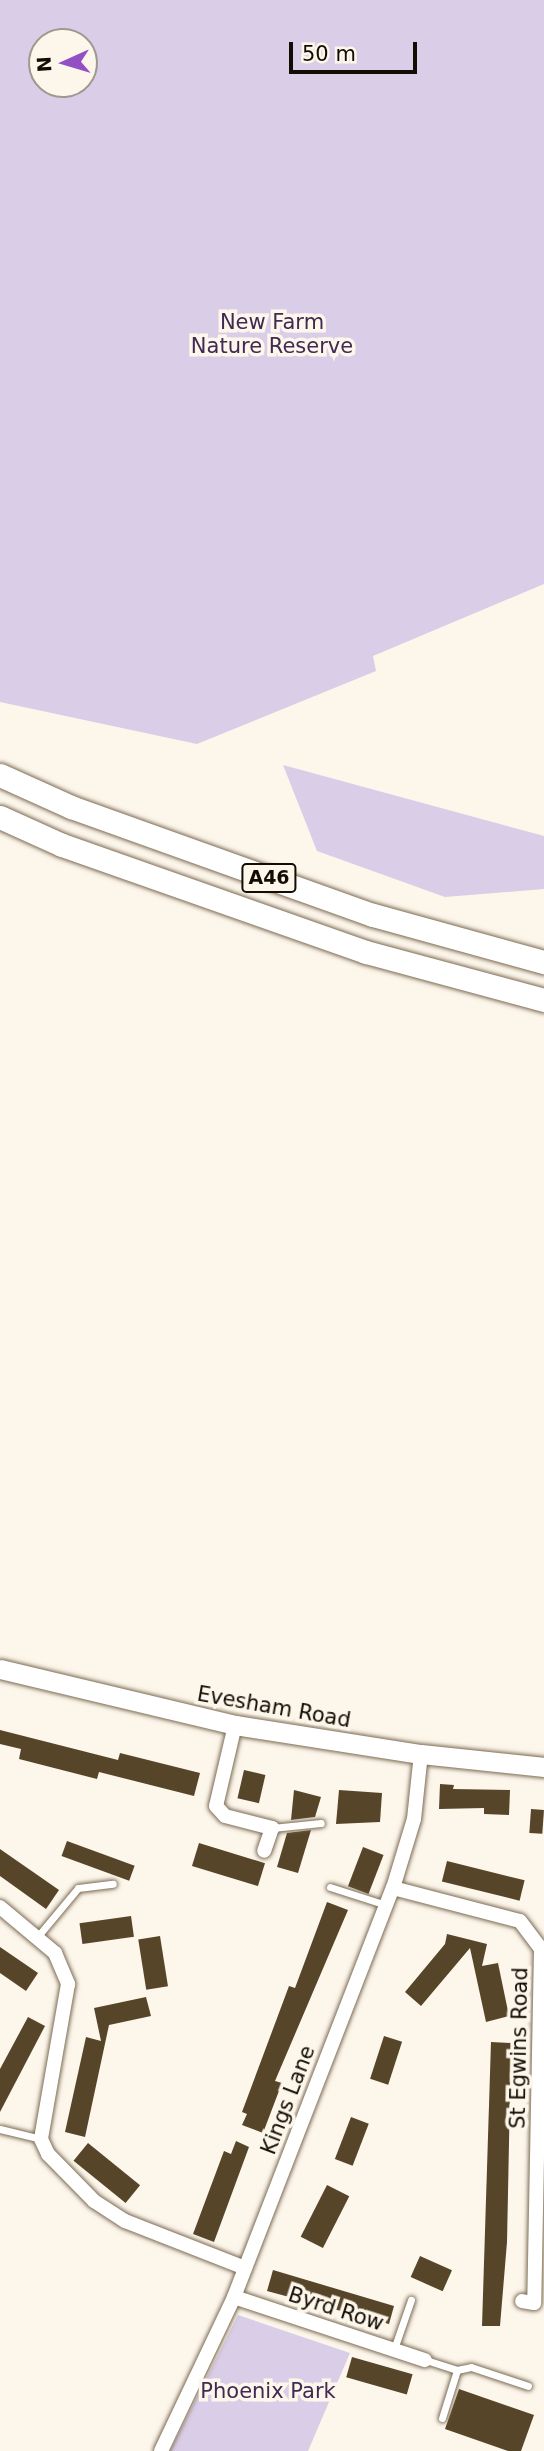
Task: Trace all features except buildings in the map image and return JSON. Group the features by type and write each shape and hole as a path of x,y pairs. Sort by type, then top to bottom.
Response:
{"highway":[{"name":"A46","path":"0,775 71,807 373,915 544,962"},
{"name":"A46","path":"0,817 62,845 366,952 544,1000"}],"main road":[{"name":"Evesham Road","path":"0,1669 236,1725 421,1754 544,1767"}],"street":[{"path":"236,1725 216,1807 225,1816 272,1828 264,1851"},
{"name":"Kings Lane","path":"161,2451 234,2297 387,1905 412,1828 421,1754"},
{"name":"St Egwins Road","path":"393,1888 520,1922 541,1949 534,2303 522,2301"},
{"path":"0,1906 55,1953 68,1984 41,2139 48,2154 94,2201 125,2221 245,2268"},
{"name":"Byrd Row","path":"234,2297 425,2360"}],"lane":[{"path":"272,1828 321,1824"},
{"path":"38,1936 78,1888 113,1884"},
{"path":"330,1887 387,1905"},
{"path":"0,2129 41,2139"},
{"path":"394,2350 411,2300"},
{"path":"425,2360 457,2370 471,2367 528,2386"},
{"path":"442,2418 457,2370"}],"green space":[{"name":"New Farm Nature Reserve","path":"0,0 544,0 544,584 373,656 376,671 197,744 0,702"},
{"path":"283,765 544,836 544,889 445,897 317,851"},
{"name":"Phoenix Park","path":"238,2315 350,2353 308,2451 170,2451"}]}
